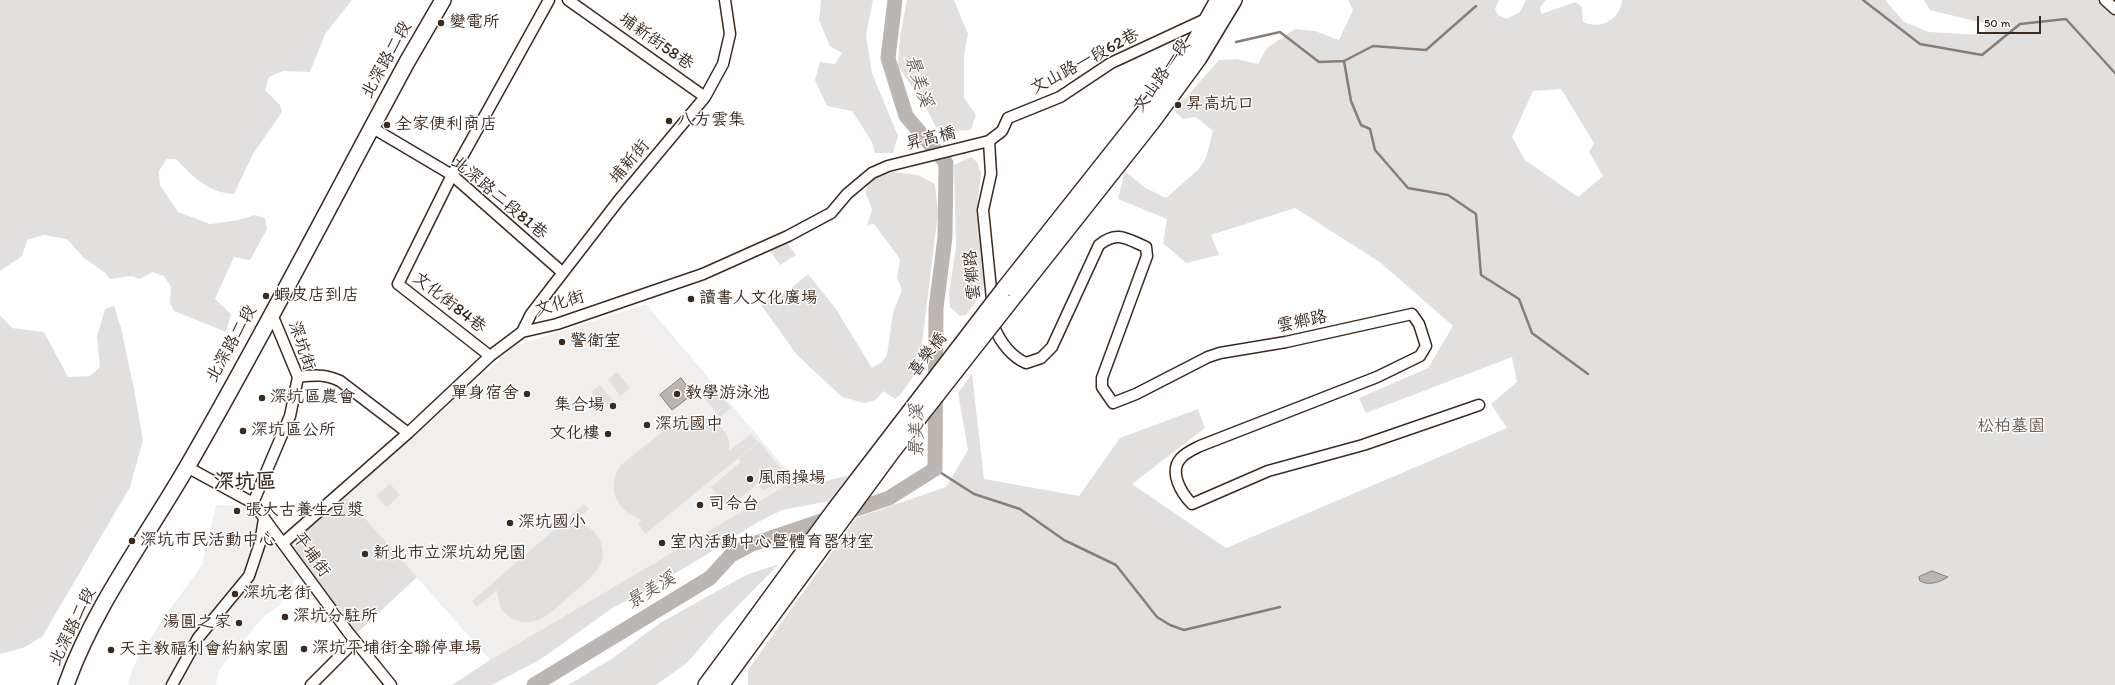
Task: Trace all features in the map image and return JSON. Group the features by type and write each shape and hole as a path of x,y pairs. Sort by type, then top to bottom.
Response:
{"main road":[{"name":"北深路二段","path":"66,685 77,654 100,610 187,467 371,127 443,0"},
{"name":"文山路一段","path":"1111,165 1189,52 1210,17 1218,0"},
{"name":"文山路一段","path":"1111,165 1199,58 1235,1"},
{"name":"喜樂橋","path":"748,638 1111,165"},
{"path":"706,685 748,638"},
{"path":"721,685 748,638"}],"street":[{"path":"452,174 549,0"},
{"name":"埔新街58巷","path":"568,0 706,97"},
{"name":"埔新街","path":"522,332 531,314 562,272 625,192 706,97 723,64 730,34 725,0"},
{"path":"2105,0 2115,9"},
{"name":"文山路一段62巷","path":"986,142 1002,130 1008,118 1060,97 1111,63 1210,17 1235,1"},
{"name":"北深路二段81巷","path":"371,127 452,174 562,272"},
{"name":"昇高橋","path":"888,166 986,142"},
{"name":"雲鄉路","path":"986,142 991,174 984,210 994,329 1016,359 1026,363 1041,358 1052,347 1099,245 1108,238 1122,236 1146,247 1147,256 1102,378 1102,387 1113,403 1136,394 1220,352 1286,342 1412,314 1419,324 1426,346 1420,356 1377,377 1200,446 1181,458 1178,464 1178,486 1182,494 1192,504 1268,471 1363,445 1479,405"},
{"name":"文化街","path":"283,544 408,433 490,356 522,332 557,324 703,274 788,236 831,213 847,194 872,173 888,166"},
{"name":"文化街84巷","path":"452,174 398,284 490,356"},
{"name":"深坑街","path":"253,503 290,416 298,377 271,312"},
{"path":"298,377 320,375 329,376 340,381 408,433"},
{"name":"平埔街","path":"187,467 253,503 355,641 390,685"},
{"path":"172,685 198,638 249,576 260,543 264,519"},
{"path":"311,685 355,641"}],"shaded area":[{"path":"646,304 795,480 490,660 346,497 515,346"},
{"name":"教學游泳池","path":"681,378 693,394 672,410 660,395"},
{"name":"深坑老街","path":"216,505 247,506 298,576 280,605 263,617 219,670 216,685 128,685 133,667 160,623 202,565"},
{"path":"1932,571 1948,577 1934,583 1920,581 1919,577"}],"green space":[{"path":"0,0 352,0 325,34 310,72 283,71 269,77 265,90 280,105 282,112 253,154 234,194 224,193 208,187 195,178 176,159 167,159 159,171 160,185 178,212 210,224 239,220 255,215 265,218 267,229 250,260 234,257 215,299 231,314 226,332 174,311 170,303 171,287 164,276 152,272 140,279 131,276 110,279 104,272 84,258 67,239 44,235 27,240 22,256 0,271"},
{"path":"821,0 873,0 866,35 872,73 898,136 893,153 875,153 872,142 852,111 827,106 815,80 820,62 835,64 842,53 830,46 819,20"},
{"path":"907,0 954,0 968,34 964,55 964,98 976,115 971,130 946,131 936,127 925,106 898,66 900,36"},
{"name":"松柏墓園","path":"1348,0 1499,0 1495,9 1498,15 1507,19 1520,12 1526,0 1546,0 1540,7 1541,14 1576,2 1582,7 1583,22 1596,25 1603,24 1614,18 1618,13 1622,0 1885,0 1904,22 1929,32 1984,35 1987,24 1930,10 1924,0 2115,0 2115,685 748,685 748,670 856,518 946,487 968,450 958,393 972,374 984,479 1079,496 1120,438 1198,409 1205,428 1132,484 1226,548 1507,428 1491,404 1517,382 1512,357 1366,413 1359,398 1428,368 1453,326 1381,263 1295,208 1211,235 1219,255 1186,263 1163,243 1167,219 1118,199 1125,171 1144,187 1166,198 1199,169 1206,158 1213,131 1196,117 1183,119 1174,111 1219,60 1237,59 1258,64 1267,48 1295,29 1315,31 1339,40 1353,10","holes":["1561,89 1594,143 1589,152 1603,176 1578,197 1525,160 1512,137 1533,91"]},
{"path":"971,157 977,162 981,173 977,209 985,282 979,297 966,315 960,316 950,307 949,293 956,247 954,165"},
{"path":"893,172 918,175 935,184 938,213 919,368 901,394 895,399 883,391 876,400 864,403 842,397 797,355 761,305 763,301 778,299 808,274 836,309 872,368 882,362 887,355 893,313 902,290 897,278 900,259 874,224 867,225 872,210 865,191 872,178"},
{"path":"787,243 796,255 780,265 770,251"},
{"path":"114,306 121,328 143,440 130,487 42,637 23,648 0,654 0,315 12,328 44,332 68,377 90,376 100,367 97,337 105,309"},
{"path":"617,372 630,388 620,396 608,379"},
{"path":"600,385 613,401 604,408 591,392"},
{"path":"715,389 731,408 720,417 704,398"},
{"path":"693,415 714,421 724,431 729,443 729,451 751,434 758,442 645,534 638,524 642,520 626,511 616,498 614,482 616,474 621,465 677,420"},
{"name":"風雨操場","path":"759,442 785,474 764,491 757,484 728,508 711,487 741,462 738,459"},
{"path":"849,475 829,501 782,510 758,522 693,563 611,609 541,659 492,685 452,685 490,660 795,480 815,484"},
{"path":"390,484 400,495 387,507 376,496"},
{"path":"346,497 417,577 355,635 289,544"},
{"path":"584,504 589,509 572,523 586,526 597,535 603,555 599,567 589,579 553,611 538,620 520,622 507,616 500,606 497,590 477,607 472,601"},
{"path":"779,564 721,623 687,663 656,685 568,685 613,658 660,623 746,575"}],"waterway":[{"name":"景美溪","path":"534,685 710,578 731,555 750,545 889,498 935,469 936,308 945,237 946,163 906,116 888,58 895,0"},
{"path":"1863,0 1920,44 1982,55 2020,24 2066,19 2115,73"},
{"path":"1236,42 1280,32 1319,62 1344,61 1373,46 1426,50 1476,6"},
{"path":"1344,61 1351,101 1361,125 1370,129 1375,150 1408,188 1448,195 1476,214 1481,275 1519,299 1532,333 1588,374"},
{"path":"935,469 974,494 1020,509 1064,540 1116,565 1157,617 1170,625 1184,630 1280,607"}],"place":[{"name":"變電所","path":"441,23"},
{"name":"昇高坑口","path":"1178,105"},
{"name":"八方雲集","path":"669,121"},
{"name":"全家便利商店","path":"387,125"},
{"name":"蝦皮店到店","path":"266,296"},
{"name":"讀書人文化廣場","path":"691,299"},
{"name":"警衛室","path":"562,342"},
{"name":"單身宿舍","path":"527,394"},
{"name":"教學游泳池","path":"677,394"},
{"name":"深坑區農會","path":"262,398"},
{"name":"集合場","path":"613,406"},
{"name":"深坑國中","path":"647,425"},
{"name":"深坑區公所","path":"243,431"},
{"name":"文化樓","path":"608,434"},
{"name":"風雨操場","path":"750,479"},
{"name":"司令台","path":"700,505"},
{"name":"張大古養生豆漿","path":"237,511"},
{"name":"深坑國小","path":"510,523"},
{"name":"深坑市民活動中心","path":"132,541"},
{"name":"室內活動中心暨體育器材室","path":"662,543"},
{"name":"新北市立深坑幼兒園","path":"365,554"},
{"name":"深坑老街","path":"235,594"},
{"name":"深坑分駐所","path":"285,617"},
{"name":"湯圓之家","path":"239,623"},
{"name":"深坑平埔街全聯停車場","path":"304,649"},
{"name":"天主教福利會約納家園","path":"111,650"}],"district":[{"name":"深坑區","path":"245,483"}]}
